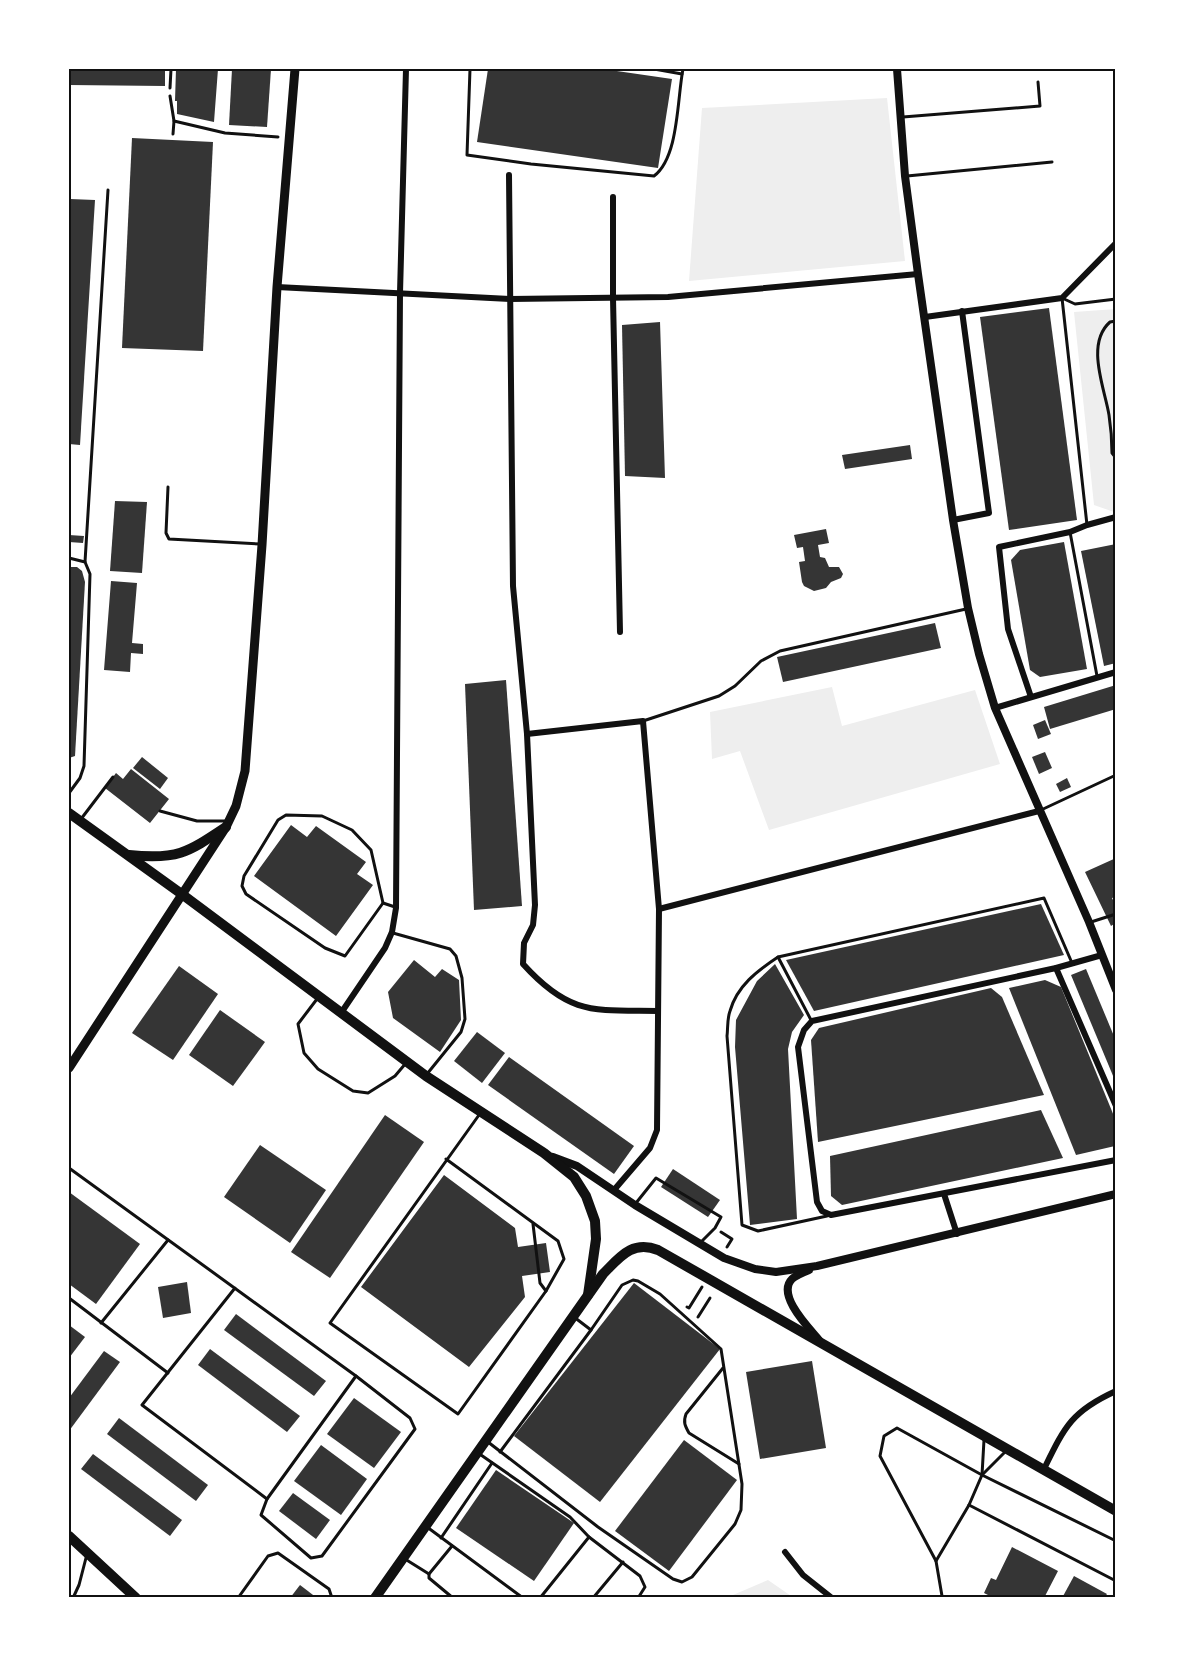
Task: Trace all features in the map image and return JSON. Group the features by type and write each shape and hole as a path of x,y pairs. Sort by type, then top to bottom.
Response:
{"main road":[{"path":"69,1068 228,824 236,806 245,771 262,545 277,287 295,69"},
{"path":"69,813 426,1076 544,1153 574,1177 586,1197 595,1221 596,1239 587,1299"},
{"path":"128,855 154,858 176,855 195,848 228,824"},
{"path":"375,1598 603,1274 624,1253 648,1246 1116,1510"},
{"path":"69,1536 136,1598"}],"street":[{"path":"341,1013 385,948 392,932 396,908 400,293 406,69"},
{"path":"897,69 905,176 953,520 968,608 995,708 1089,922 1116,990"},
{"path":"509,175 513,586 527,734 534,905 532,925 524,943 523,964 540,983 572,1004 590,1010 658,1011"},
{"path":"613,197 620,632"},
{"path":"925,317 1062,298 1116,243"},
{"path":"277,287 510,299 668,297 918,274"},
{"path":"953,520 989,513 962,311"},
{"path":"1031,697 1008,629 999,547 1070,532 1116,517"},
{"path":"995,708 1116,672"},
{"path":"527,734 643,722 659,909 657,1130 650,1148 614,1190"},
{"path":"659,909 1039,811"},
{"path":"1102,955 1056,968 812,1022 804,1030 798,1047 817,1202 822,1210 831,1215 1116,1160"},
{"path":"1056,968 1116,1106"},
{"path":"544,1153 577,1166 635,1205 724,1258 755,1269 776,1272 817,1266 957,1234 1116,1194"},
{"path":"944,1194 957,1234"},
{"path":"817,1266 792,1278 788,1285 788,1296 819,1341"},
{"path":"1044,1469 1076,1415 1094,1401 1116,1391"},
{"path":"785,1552 803,1575 832,1598"}],"lane":[{"path":"170,88 171,69"},
{"path":"470,69 467,155 654,176 661,170 671,148 682,71 654,69"},
{"path":"901,117 1040,106 1038,82"},
{"path":"905,176 1052,162"},
{"path":"69,793 80,778 84,766 90,574 85,562 108,190"},
{"path":"1087,525 1062,298 1075,303 1116,299"},
{"path":"168,488 166,533 169,539 262,545"},
{"path":"1070,532 1098,678"},
{"path":"69,558 85,562"},
{"path":"643,722 719,696 735,686 761,662 780,651 968,608"},
{"path":"1039,811 1116,775"},
{"path":"80,821 113,777"},
{"path":"160,811 198,821 228,824"},
{"path":"286,814 322,816 352,830 371,850 383,903 345,956 325,948 246,894 242,886 244,876 278,820 286,814"},
{"path":"831,1215 758,1232 742,1225 727,1036 730,1011 742,988 757,970 778,957 1044,898 1072,963"},
{"path":"383,903 396,908"},
{"path":"1089,922 1116,914"},
{"path":"392,932 450,949 456,956 462,978 465,1019 461,1032 426,1076"},
{"path":"778,957 812,1022"},
{"path":"319,996 298,1024 303,1053 318,1069 353,1092 368,1093 395,1076 407,1062"},
{"path":"446,1159 558,1241 564,1259 546,1291 458,1414 330,1323 446,1159 481,1113"},
{"path":"69,1168 356,1376 410,1418 415,1429 327,1550 322,1556 311,1558 261,1515 267,1499 356,1376"},
{"path":"635,1205 656,1178 721,1217 715,1228 700,1244"},
{"path":"533,1224 540,1283 546,1291"},
{"path":"101,1323 168,1240"},
{"path":"486,1440 500,1452 598,1527 673,1579 682,1582 692,1577 739,1517 742,1491 722,1352 660,1294 638,1281 633,1280 622,1284 591,1330 500,1452"},
{"path":"235,1288 142,1405 267,1499"},
{"path":"69,1298 168,1373"},
{"path":"574,1317 591,1330"},
{"path":"723,1368 686,1414 684,1420 689,1432 739,1464"},
{"path":"946,1598 942,1596 936,1561 880,1456 885,1436 897,1428 982,1475 1116,1541"},
{"path":"936,1561 969,1505 982,1475 985,1435"},
{"path":"982,1475 1009,1449"},
{"path":"478,1453 570,1517 589,1537 640,1576 644,1582 643,1592 638,1598"},
{"path":"441,1538 492,1463"},
{"path":"969,1505 1116,1581"},
{"path":"426,1526 523,1598"},
{"path":"540,1598 589,1537"},
{"path":"429,1574 452,1546"},
{"path":"73,1598 79,1585 87,1553"},
{"path":"238,1598 268,1556 278,1553 329,1589 333,1598"},
{"path":"403,1558 429,1574 429,1578 453,1598"},
{"path":"593,1598 623,1562"}],"path":[{"path":"170,88 174,121 173,134"},
{"path":"174,121 225,133 289,138"},
{"path":"1116,321 1110,322 1103,332 1098,368 1108,413 1112,453 1116,458"},
{"path":"715,1228 732,1239 727,1247"},
{"path":"704,1308 710,1298"}],"shaded area":[{"path":"887,98 905,261 689,281 702,108"},
{"path":"1116,309 1116,512 1114,512 1094,505 1074,312"},
{"path":"832,687 842,726 975,690 1000,764 769,830 740,751 712,759 710,712"},
{"path":"768,1580 794,1598 726,1598"}],"building":[{"path":"69,69 165,69 165,86 69,85"},
{"path":"176,69 218,69 214,122 177,114"},
{"path":"232,69 271,69 267,127 229,125"},
{"path":"488,69 603,69 672,79 658,168 477,142"},
{"path":"132,138 213,142 203,351 122,348"},
{"path":"70,199 95,200 80,445 69,444"},
{"path":"1049,308 1077,520 1009,530 980,317"},
{"path":"660,322 665,478 625,476 622,325"},
{"path":"910,445 912,459 845,469 842,455"},
{"path":"115,501 147,502 142,573 110,571"},
{"path":"826,529 829,543 818,545 820,557 825,558 829,567 839,567 843,574 841,578 831,582 826,588 814,591 804,586 802,582 799,562 805,561 803,547 797,548 794,535"},
{"path":"69,535 84,536 83,543 69,542"},
{"path":"1064,542 1087,669 1040,677 1030,670 1011,560 1020,550"},
{"path":"1116,544 1116,663 1104,666 1081,551"},
{"path":"69,567 77,567 82,571 85,582 75,756 69,758"},
{"path":"111,581 137,583 132,643 143,644 143,654 131,653 130,672 104,670"},
{"path":"935,623 941,648 783,682 777,657"},
{"path":"506,680 522,906 474,910 465,684"},
{"path":"1116,685 1116,709 1050,729 1044,707"},
{"path":"1045,720 1051,734 1038,739 1033,725"},
{"path":"1045,752 1052,768 1039,774 1032,757"},
{"path":"142,757 168,778 160,789 133,768"},
{"path":"131,769 169,799 150,823 105,788 116,773 123,779"},
{"path":"1067,778 1071,787 1060,792 1056,784"},
{"path":"291,825 307,837 316,826 366,862 357,874 373,885 336,936 254,876"},
{"path":"1116,858 1116,897 1112,898 1116,906 1116,929 1114,924 1111,926 1085,872"},
{"path":"1041,904 1064,955 814,1011 786,960"},
{"path":"414,960 435,977 442,969 459,980 461,1020 440,1052 393,1018 388,992"},
{"path":"775,964 804,1015 792,1032 788,1049 797,1219 750,1225 735,1047 736,1020 757,981"},
{"path":"179,966 218,994 173,1060 132,1033"},
{"path":"1086,969 1116,1041 1116,1083 1071,975"},
{"path":"1045,980 1061,987 1116,1121 1115,1146 1076,1155 1009,988"},
{"path":"991,988 1002,997 1044,1095 818,1142 811,1040 819,1028"},
{"path":"220,1010 265,1042 233,1086 189,1055"},
{"path":"477,1032 505,1053 482,1083 454,1061"},
{"path":"509,1057 634,1146 614,1174 488,1085"},
{"path":"1041,1110 1063,1158 842,1205 831,1196 830,1156"},
{"path":"385,1115 424,1142 330,1278 291,1252"},
{"path":"260,1145 326,1190 290,1243 224,1197"},
{"path":"673,1169 720,1200 708,1217 661,1187"},
{"path":"444,1175 515,1228 518,1247 546,1243 550,1272 522,1276 525,1297 469,1367 361,1287"},
{"path":"69,1192 140,1244 96,1304 69,1284"},
{"path":"187,1282 191,1313 163,1318 158,1287"},
{"path":"634,1283 720,1349 600,1502 514,1436"},
{"path":"236,1314 326,1381 314,1396 224,1330"},
{"path":"69,1325 85,1337 69,1358"},
{"path":"210,1349 300,1416 287,1432 198,1365"},
{"path":"104,1351 120,1362 69,1431 69,1398"},
{"path":"812,1361 826,1448 760,1459 746,1372"},
{"path":"354,1398 401,1432 374,1468 327,1434"},
{"path":"119,1418 208,1485 196,1501 107,1434"},
{"path":"684,1440 737,1480 669,1571 615,1531"},
{"path":"321,1445 367,1479 341,1515 294,1481"},
{"path":"93,1454 182,1520 170,1536 81,1469"},
{"path":"496,1470 574,1523 534,1581 456,1528"},
{"path":"293,1493 330,1520 316,1539 279,1511"},
{"path":"1012,1547 1058,1571 1044,1598 994,1598 984,1593 991,1578 996,1580"},
{"path":"1074,1576 1107,1594 1104,1598 1062,1598"},
{"path":"300,1585 317,1598 290,1598"}]}
